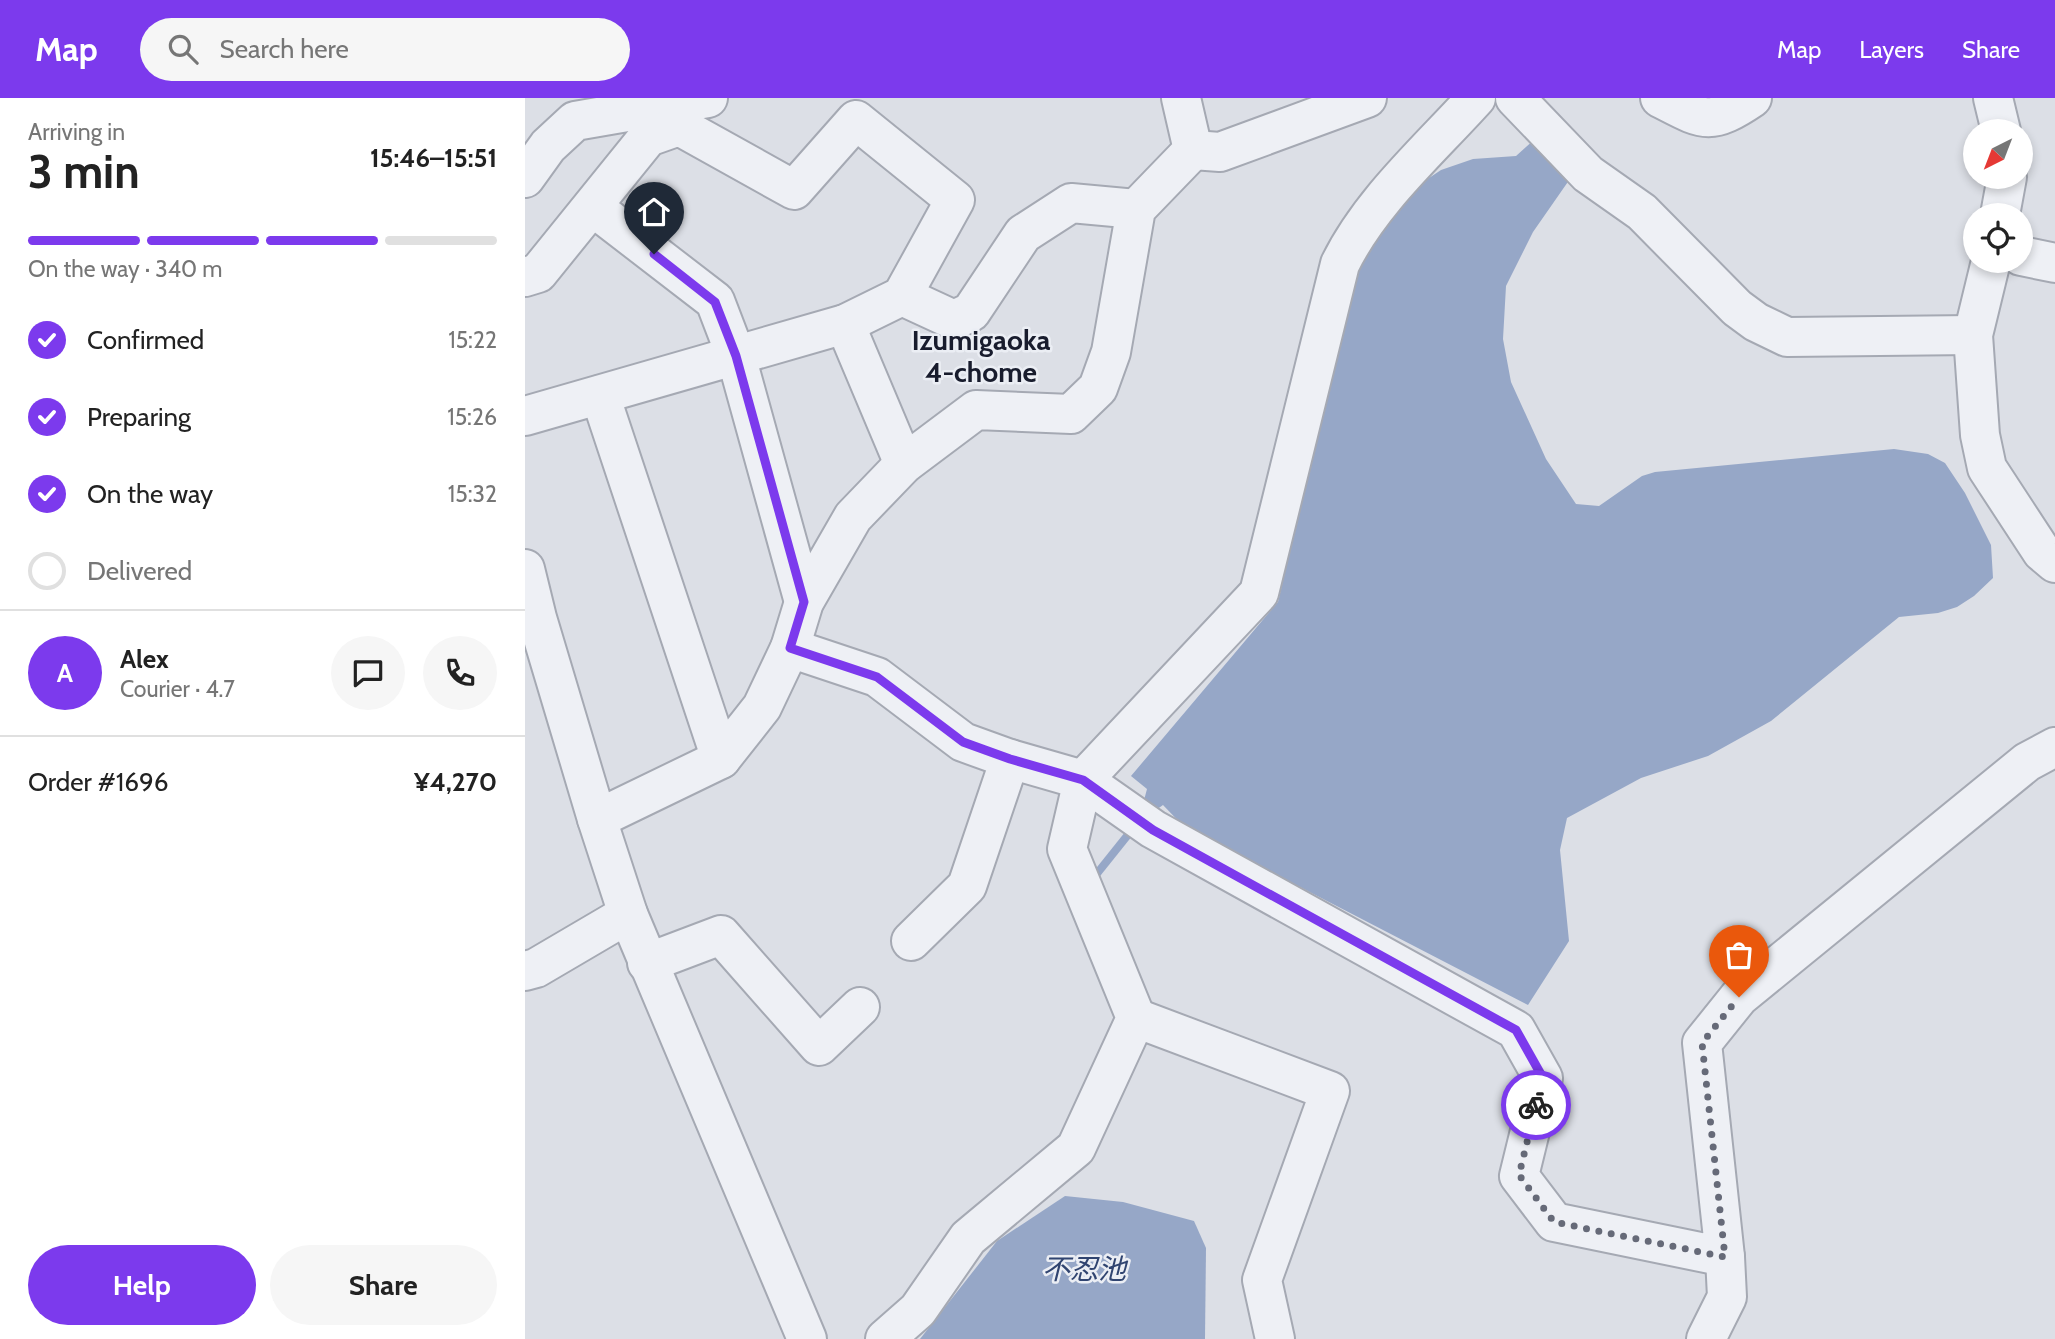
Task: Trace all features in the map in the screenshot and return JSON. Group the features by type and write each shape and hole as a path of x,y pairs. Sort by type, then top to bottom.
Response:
{"street":[{"path":"525,178 548,146 575,121 708,98"},
{"path":"1181,98 1193,150"},
{"path":"885,1339 918,1310 968,1238 1076,1149 1136,1018 1067,849 1083,780 1259,593 1340,264 1352,239 1385,198 1476,98"},
{"path":"1515,98 1588,174 1642,212 1737,308 1756,322 1787,337 1973,335"},
{"path":"1660,98 1699,118 1727,114 1752,98"},
{"path":"1993,98 1998,119"},
{"path":"1193,150 1220,152 1358,100"},
{"path":"525,277 538,273 648,137 679,126 794,190 856,120 954,200 902,296 845,324 525,416"},
{"path":"597,819 721,759 762,707 790,648 804,602 853,517 904,464 976,410 1071,414 1098,388 1111,352 1136,209 1193,150"},
{"path":"902,296 954,320 971,312 1023,234 1072,203 1136,209"},
{"path":"593,207 715,302 736,356 804,602"},
{"path":"2033,258 2055,263"},
{"path":"1988,273 1973,335 1980,435 1987,468 2042,552 2055,562"},
{"path":"845,324 904,464"},
{"path":"600,395 721,759"},
{"path":"525,569 597,819 628,914 807,1339"},
{"path":"790,648 877,677 963,742 1083,780 1153,830 1516,1030 1543,1078 1519,1175 1554,1222 1725,1257"},
{"path":"1706,1339 1727,1297 1702,1043 1739,997 2027,762 2055,747"},
{"path":"911,941 967,886 1010,759"},
{"path":"525,971 536,968 628,914"},
{"path":"647,963 721,935 819,1046 860,1007"},
{"path":"1136,1018 1330,1091 1262,1280 1275,1339"}],"water":[{"path":"1535,139 1572,176 1533,232 1506,286 1503,339 1511,382 1546,459 1576,504 1599,506 1642,476 1655,472 1894,449 1928,454 1945,463 1965,493 1991,545 1993,578 1957,607 1938,613 1899,617 1771,721 1708,756 1641,778 1567,818 1560,850 1569,941 1528,1005 1189,832 1163,805 1156,810 1143,804 1147,789 1131,776 1278,602 1354,276 1390,216 1414,188 1441,170 1473,159 1516,156"},
{"name":"不忍池","path":"1065,1196 1123,1202 1194,1221 1206,1248 1205,1339 920,1339 997,1241"}],"waterway":[{"path":"1095,876 1135,826"}],"way so far":[{"path":"1536,1105 1519,1175 1554,1222 1725,1257 1702,1043 1739,997"}],"district":[{"name":"Izumigaoka 4-chome","path":"981,356"}],"route":[{"path":"654,254 715,302 736,356 804,602 790,648 877,677 963,742 1083,780 1153,830 1516,1030 1543,1078 1536,1105"}]}
